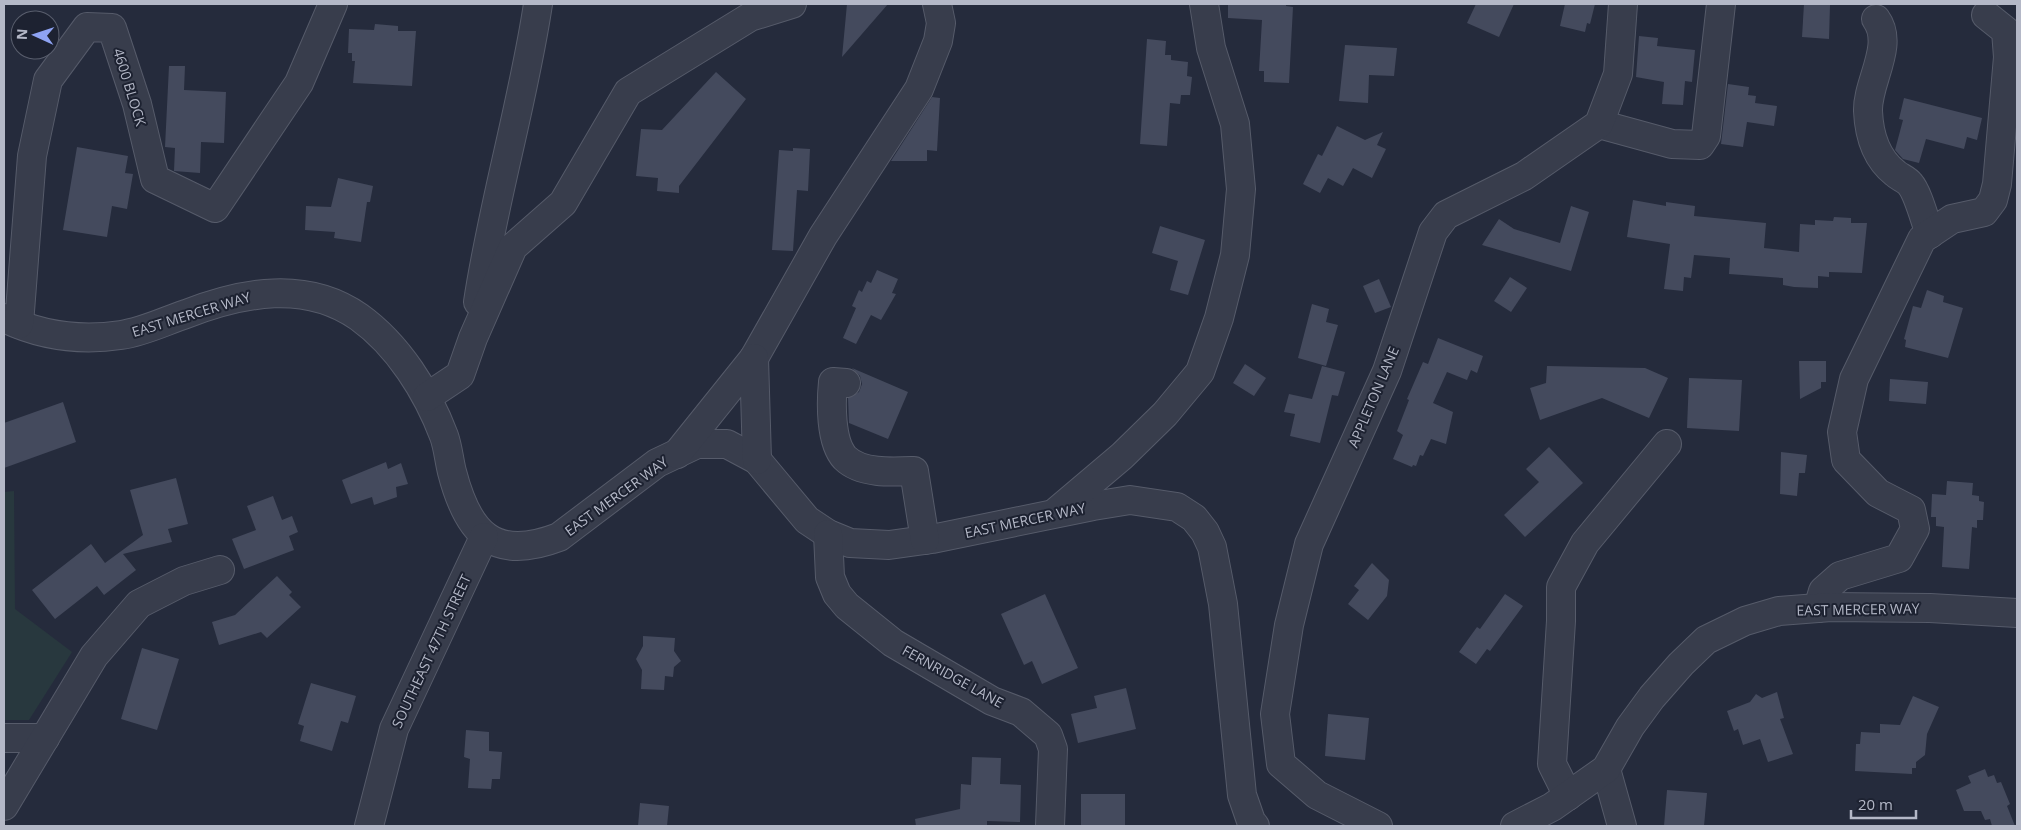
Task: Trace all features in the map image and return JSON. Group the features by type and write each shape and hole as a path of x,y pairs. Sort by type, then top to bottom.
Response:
{"street":[{"name":"4600 BLOCK","path":"11,321 32,156 48,80 86,27 112,28 137,104 156,179 215,208 299,83 332,4"},
{"path":"473,338 488,240 514,134 538,4"},
{"path":"427,397 460,376 473,338 513,247 563,203 628,92 747,10 792,4"},
{"path":"677,454 754,358 823,236 919,89 938,40 941,24 938,4"},
{"path":"1054,514 1122,456 1165,414 1200,372 1219,318 1235,255 1241,189 1234,124 1211,48 1204,4"},
{"path":"1623,4 1618,74 1599,124 1672,144 1700,145 1706,136 1721,4"},
{"path":"1818,608 1823,591 1840,576 1899,558 1915,529 1912,510 1878,493 1846,460 1842,432 1854,379 1922,239 1952,219 1984,212 1993,200 1997,184 2008,57 2006,31 1986,15"},
{"path":"1876,20 1882,28 1884,41 1883,51 1874,74 1868,110 1871,137 1882,161 1911,184 1930,234"},
{"name":"APPLETON LANE","path":"1378,826 1317,795 1282,764 1275,714 1289,625 1309,544 1387,371 1424,259 1438,224 1446,215 1524,176 1599,124"},
{"name":"EAST MERCER WAY","path":"11,321 60,336 92,338 123,335 229,300 267,292 319,297 340,305 378,332 427,397 445,438 460,502 484,537 501,546 522,547 541,544 559,538 656,463 697,444 727,444 758,460 807,520 828,534 850,543 889,545 925,540 1130,500 1156,502 1177,507 1194,518 1205,532 1212,547 1223,604 1242,795 1250,821 1255,826"},
{"path":"754,358 758,460"},
{"path":"846,383 833,382 830,410 845,458 864,468 892,472 914,471 925,540"},
{"path":"1568,796 1552,764 1561,621 1561,587 1585,543 1667,444"},
{"name":"FERNRIDGE LANE","path":"828,534 830,577 837,594 847,606 893,643 992,701 1021,712 1048,735 1053,749 1050,826"},
{"name":"SOUTHEAST 47TH STREET","path":"369,826 394,729 484,537"},
{"path":"4,806 94,656 139,604 184,581 220,570"},
{"name":"EAST MERCER WAY","path":"1515,826 1552,807 1606,769 1630,727 1652,697 1681,664 1706,640 1745,621 1779,612 1818,608 1930,608 2017,613"},
{"path":"4,738 45,738"},
{"path":"1606,769 1622,826"}],"shaded area":[{"path":"14,491 15,609 72,652 29,720 4,720 4,492"}],"building":[{"path":"847,4 888,4 842,57"},
{"path":"1228,4 1286,4 1286,6 1293,7 1289,83 1264,82 1264,71 1259,71 1262,20 1228,18"},
{"path":"1476,4 1514,4 1499,37 1467,23"},
{"path":"1565,4 1595,4 1590,24 1587,23 1585,32 1560,26"},
{"path":"1804,4 1830,5 1829,39 1802,37"},
{"path":"375,24 398,26 398,31 416,31 412,86 353,83 355,61 352,61 352,53 348,53 349,29 374,30"},
{"path":"1639,36 1658,38 1657,46 1695,50 1692,82 1685,81 1683,105 1662,104 1664,82 1636,77"},
{"path":"1147,39 1166,41 1165,55 1171,55 1171,60 1188,62 1187,76 1192,77 1190,95 1181,95 1180,104 1170,103 1167,146 1140,144"},
{"path":"1345,45 1397,48 1394,76 1369,75 1368,103 1339,101"},
{"path":"169,66 185,66 184,90 226,92 224,143 201,142 200,173 174,171 175,148 165,147"},
{"path":"716,72 746,99 679,186 679,193 657,191 658,178 636,176 641,129 662,130"},
{"path":"1728,84 1749,87 1748,95 1756,96 1755,103 1777,106 1774,126 1747,122 1743,147 1721,144"},
{"path":"932,97 940,98 937,151 927,150 927,161 891,161"},
{"path":"1904,98 1982,118 1977,140 1967,137 1964,149 1926,139 1919,163 1903,159 1895,150 1903,120 1899,119"},
{"path":"1337,126 1365,140 1383,132 1377,145 1386,149 1372,178 1353,168 1343,186 1328,178 1320,193 1303,184 1318,154 1322,156"},
{"path":"77,147 128,156 125,173 133,174 127,209 112,206 107,237 63,230"},
{"path":"793,148 810,149 808,191 797,190 793,251 772,250 779,150 793,151"},
{"path":"338,178 373,186 370,202 367,202 361,242 334,238 335,232 305,230 306,206 331,207"},
{"path":"1633,200 1666,206 1666,202 1695,206 1694,216 1766,223 1764,248 1799,252 1800,224 1815,225 1815,220 1833,221 1834,217 1851,218 1851,223 1867,223 1862,273 1829,272 1829,277 1818,276 1818,288 1794,287 1783,285 1783,278 1729,274 1730,258 1694,255 1691,278 1684,277 1683,291 1664,289 1670,244 1627,237"},
{"path":"1571,206 1589,212 1571,271 1482,245 1499,219 1514,229 1560,243"},
{"path":"1160,226 1205,240 1188,295 1170,290 1178,261 1152,253"},
{"path":"877,270 898,279 892,293 896,294 881,320 871,315 856,344 843,338 856,308 852,306 859,290 862,292 867,281 871,283"},
{"path":"1510,277 1527,288 1511,312 1494,301"},
{"path":"1379,279 1391,307 1375,313 1363,286"},
{"path":"1927,290 1944,296 1943,302 1963,308 1948,358 1905,347 1906,340 1904,339 1913,306 1921,308"},
{"path":"1312,304 1329,309 1326,322 1338,325 1326,366 1298,358"},
{"path":"1438,338 1483,356 1477,373 1471,370 1467,380 1447,372 1433,403 1453,412 1446,444 1431,439 1423,456 1420,455 1416,466 1413,465 1412,467 1393,459 1403,435 1397,431 1409,400 1407,399 1423,362 1428,364"},
{"path":"1799,361 1826,361 1826,382 1821,382 1821,388 1800,399"},
{"path":"1245,364 1266,378 1254,396 1233,383"},
{"path":"1322,366 1345,372 1338,396 1332,395 1320,443 1290,436 1295,414 1284,412 1289,394 1312,399"},
{"path":"1547,366 1645,368 1668,378 1649,418 1602,398 1540,420 1530,388 1546,383"},
{"path":"852,368 908,392 888,439 849,423 848,398 859,392 862,384 860,376"},
{"path":"1689,378 1742,380 1739,431 1687,428"},
{"path":"1890,379 1928,382 1926,404 1889,401"},
{"path":"63,402 76,442 4,468 4,423"},
{"path":"1549,447 1583,483 1525,537 1504,515 1539,482 1526,469"},
{"path":"1781,452 1807,455 1805,473 1799,473 1797,496 1780,494"},
{"path":"386,462 388,469 401,463 408,484 396,487 397,497 374,505 372,497 351,504 342,480"},
{"path":"176,478 188,524 168,529 172,542 123,554 136,570 104,595 97,586 55,619 32,590 91,544 105,563 143,535 130,490"},
{"path":"1947,481 1973,483 1972,495 1979,496 1979,501 1984,502 1983,520 1977,520 1977,528 1972,527 1969,569 1942,567 1944,527 1936,526 1936,517 1931,517 1932,494 1946,495"},
{"path":"273,496 282,520 292,516 298,532 289,536 294,550 244,569 232,539 256,530 247,506"},
{"path":"1372,563 1389,580 1387,596 1368,620 1348,604 1359,590 1354,586"},
{"path":"277,576 292,592 289,595 301,607 267,638 261,632 219,645 212,622 235,615"},
{"path":"1045,594 1078,668 1042,684 1032,661 1024,665 1001,614"},
{"path":"1505,594 1523,606 1490,651 1487,649 1476,664 1459,652 1477,627 1480,629"},
{"path":"643,636 675,638 674,651 681,661 674,667 673,677 665,676 664,690 641,689 642,670 636,659 643,646"},
{"path":"142,648 179,659 157,730 121,719"},
{"path":"311,683 356,696 348,723 341,721 332,751 300,741 304,726 298,724"},
{"path":"1126,688 1136,729 1078,743 1071,714 1097,708 1094,696"},
{"path":"1777,692 1784,718 1780,719 1793,754 1768,762 1760,739 1743,745 1738,729 1734,731 1727,711 1750,702 1756,694 1762,698"},
{"path":"1913,696 1939,707 1927,734 1925,755 1916,762 1916,768 1912,768 1912,774 1855,771 1856,744 1860,744 1861,732 1880,733 1880,724 1900,725"},
{"path":"1328,714 1369,718 1365,760 1325,756"},
{"path":"466,730 489,732 489,751 502,752 500,779 492,779 491,789 468,788 470,759 464,757"},
{"path":"972,757 1001,758 1000,784 1021,785 1020,822 987,821 987,826 916,826 915,819 960,809 961,784 971,785"},
{"path":"1985,769 1988,777 1994,775 1997,783 2001,782 2010,804 2007,806 2015,826 1992,826 1990,819 1985,820 1981,811 1964,811 1956,790 1971,783 1968,776"},
{"path":"1667,790 1707,793 1704,826 1664,826"},
{"path":"1081,794 1125,794 1125,826 1081,826"},
{"path":"640,803 669,806 667,826 638,826"}]}
